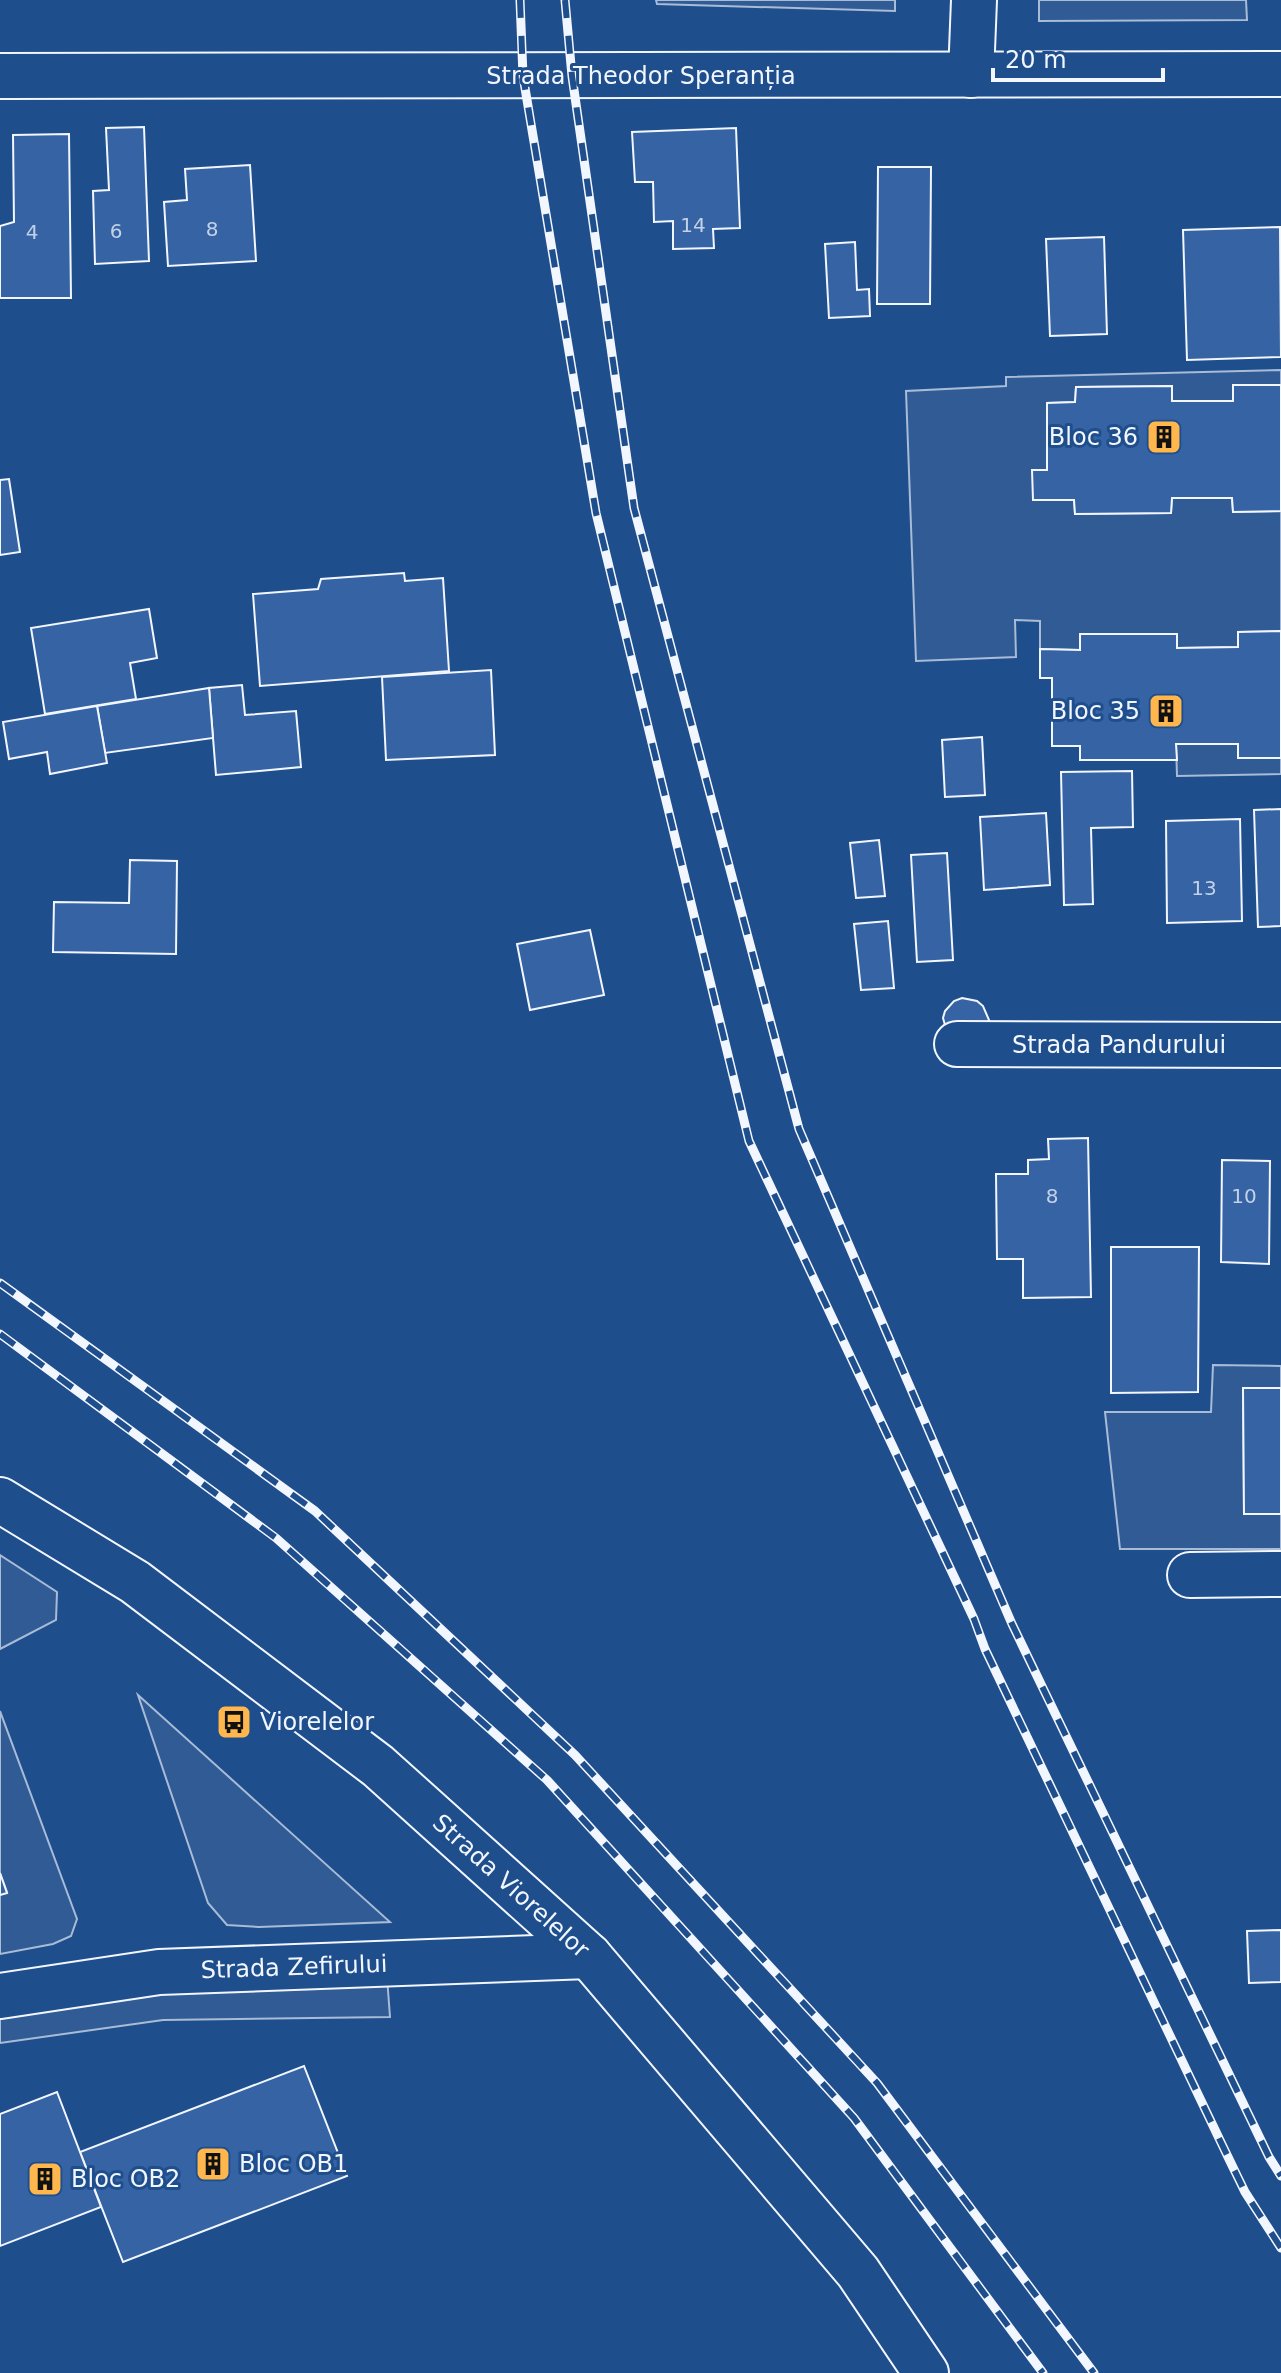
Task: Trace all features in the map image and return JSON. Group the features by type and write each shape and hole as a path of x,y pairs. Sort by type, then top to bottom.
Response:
{"street":[{"path":"971,75 974,0"},
{"name":"Strada Theodor Speranția","path":"0,76 1281,74"},
{"name":"Strada Pandurului","path":"957,1044 1281,1045"},
{"name":"Strada Viorelelor","path":"0,1500 135,1582 378,1766 589,1956 858,2272 926,2373"},
{"path":"1190,1575 1281,1574"},
{"name":"Strada Zefirului","path":"0,1996 159,1972 589,1956"}],"shaded area":[{"path":"656,0 895,0 895,11 657,4"},
{"path":"1039,0 1246,0 1247,20 1039,21"},
{"path":"1281,370 1281,385 1233,385 1233,401 1172,401 1171,386 1076,387 1075,402 1047,403 1047,470 1074,500 1075,514 1171,513 1172,498 1232,498 1233,512 1281,511 1281,631 1239,632 1238,647 1177,648 1176,634 1081,634 1080,650 1040,649 1040,621 1015,620 1016,657 916,661 906,391 1006,386 1006,377"},
{"path":"1176,744 1238,744 1238,758 1281,758 1281,774 1177,776"},
{"path":"1213,1365 1281,1366 1281,1388 1243,1389 1244,1514 1281,1514 1281,1549 1120,1549 1105,1412 1211,1412"},
{"path":"0,1555 57,1592 56,1620 0,1649"},
{"path":"138,1695 390,1922 259,1927 227,1925 208,1903"},
{"path":"0,1711 77,1919 71,1936 53,1944 0,1954 0,1895 7,1892 0,1873"},
{"path":"387,1977 390,2017 163,2020 0,2043 0,2010 158,1987"}],"building":[{"path":"144,127 149,261 95,264 93,191 109,190 106,128"},
{"path":"736,128 740,228 713,229 714,248 673,249 673,221 654,222 653,182 635,182 632,132"},
{"path":"69,134 71,298 0,298 0,226 14,222 13,135"},
{"path":"250,165 256,261 168,266 164,202 187,200 185,169"},
{"path":"878,167 931,167 930,304 877,304"},
{"path":"1280,227 1281,357 1187,360 1183,230"},
{"path":"1104,237 1107,334 1050,336 1046,239"},
{"path":"855,242 857,290 869,289 870,316 829,318 825,244"},
{"name":"Bloc 36","path":"1233,385 1281,385 1281,511 1233,512 1232,498 1172,498 1171,513 1075,514 1074,500 1033,500 1032,470 1047,470 1047,403 1075,402 1076,387 1172,386 1172,401 1233,401"},
{"path":"9,479 20,552 0,555 0,480"},
{"path":"404,573 405,581 443,578 449,671 260,686 253,594 318,589 321,579"},
{"path":"149,609 157,658 130,663 136,699 45,714 31,628"},
{"name":"Bloc 35","path":"1281,631 1281,758 1238,758 1238,744 1176,744 1177,760 1080,760 1080,746 1052,746 1052,678 1040,678 1040,649 1080,650 1080,634 1177,634 1177,648 1238,647 1238,632"},
{"path":"491,670 495,755 386,760 382,677"},
{"path":"242,685 245,715 296,711 301,767 216,775 209,688"},
{"path":"209,688 213,738 105,753 97,706"},
{"path":"97,706 107,763 50,774 47,752 9,759 3,722"},
{"path":"982,737 985,795 945,797 942,740"},
{"path":"1132,771 1133,827 1091,828 1093,904 1064,905 1061,772"},
{"path":"1281,809 1281,926 1258,927 1254,810"},
{"path":"1046,813 1050,885 984,890 980,817"},
{"path":"1240,819 1242,921 1167,923 1166,821"},
{"path":"879,840 885,896 856,898 850,843"},
{"path":"947,853 953,960 917,962 911,855"},
{"path":"130,860 177,861 176,954 53,952 54,902 129,903"},
{"path":"888,921 894,988 861,990 854,924"},
{"path":"590,930 604,995 530,1010 517,944"},
{"path":"962,998 977,1001 983,1006 989,1020 987,1027 947,1032 943,1018 945,1011 954,1001"},
{"path":"1088,1138 1091,1297 1023,1298 1023,1259 997,1259 996,1174 1028,1174 1028,1160 1049,1159 1048,1139"},
{"path":"1222,1160 1270,1161 1269,1264 1221,1262"},
{"path":"1111,1247 1199,1247 1198,1392 1111,1393"},
{"path":"1243,1388 1281,1388 1281,1514 1244,1514"},
{"path":"0,1873 7,1893 0,1895"},
{"path":"1281,1930 1281,1982 1249,1983 1247,1931"},
{"name":"Bloc OB1","path":"304,2066 347,2176 123,2262 80,2152"},
{"name":"Bloc OB2","path":"57,2092 101,2207 0,2246 0,2114"}],"railway":[{"path":"520,0 523,76 596,513 749,1141 974,1619 985,1649 1228,2157 1245,2192 1281,2248"},
{"path":"565,0 572,76 634,508 799,1129 1012,1624 1269,2157 1281,2176"},
{"path":"0,1283 315,1511 575,1755 877,2083 1094,2373"},
{"path":"0,1334 276,1538 547,1780 854,2118 1043,2373"}],"place":[{"name":"Bloc 36","path":"1164,437"},
{"name":"Bloc 35","path":"1166,711"},
{"name":"Viorelelor","path":"234,1722"},
{"name":"Bloc OB1","path":"213,2164"},
{"name":"Bloc OB2","path":"45,2179"}]}
